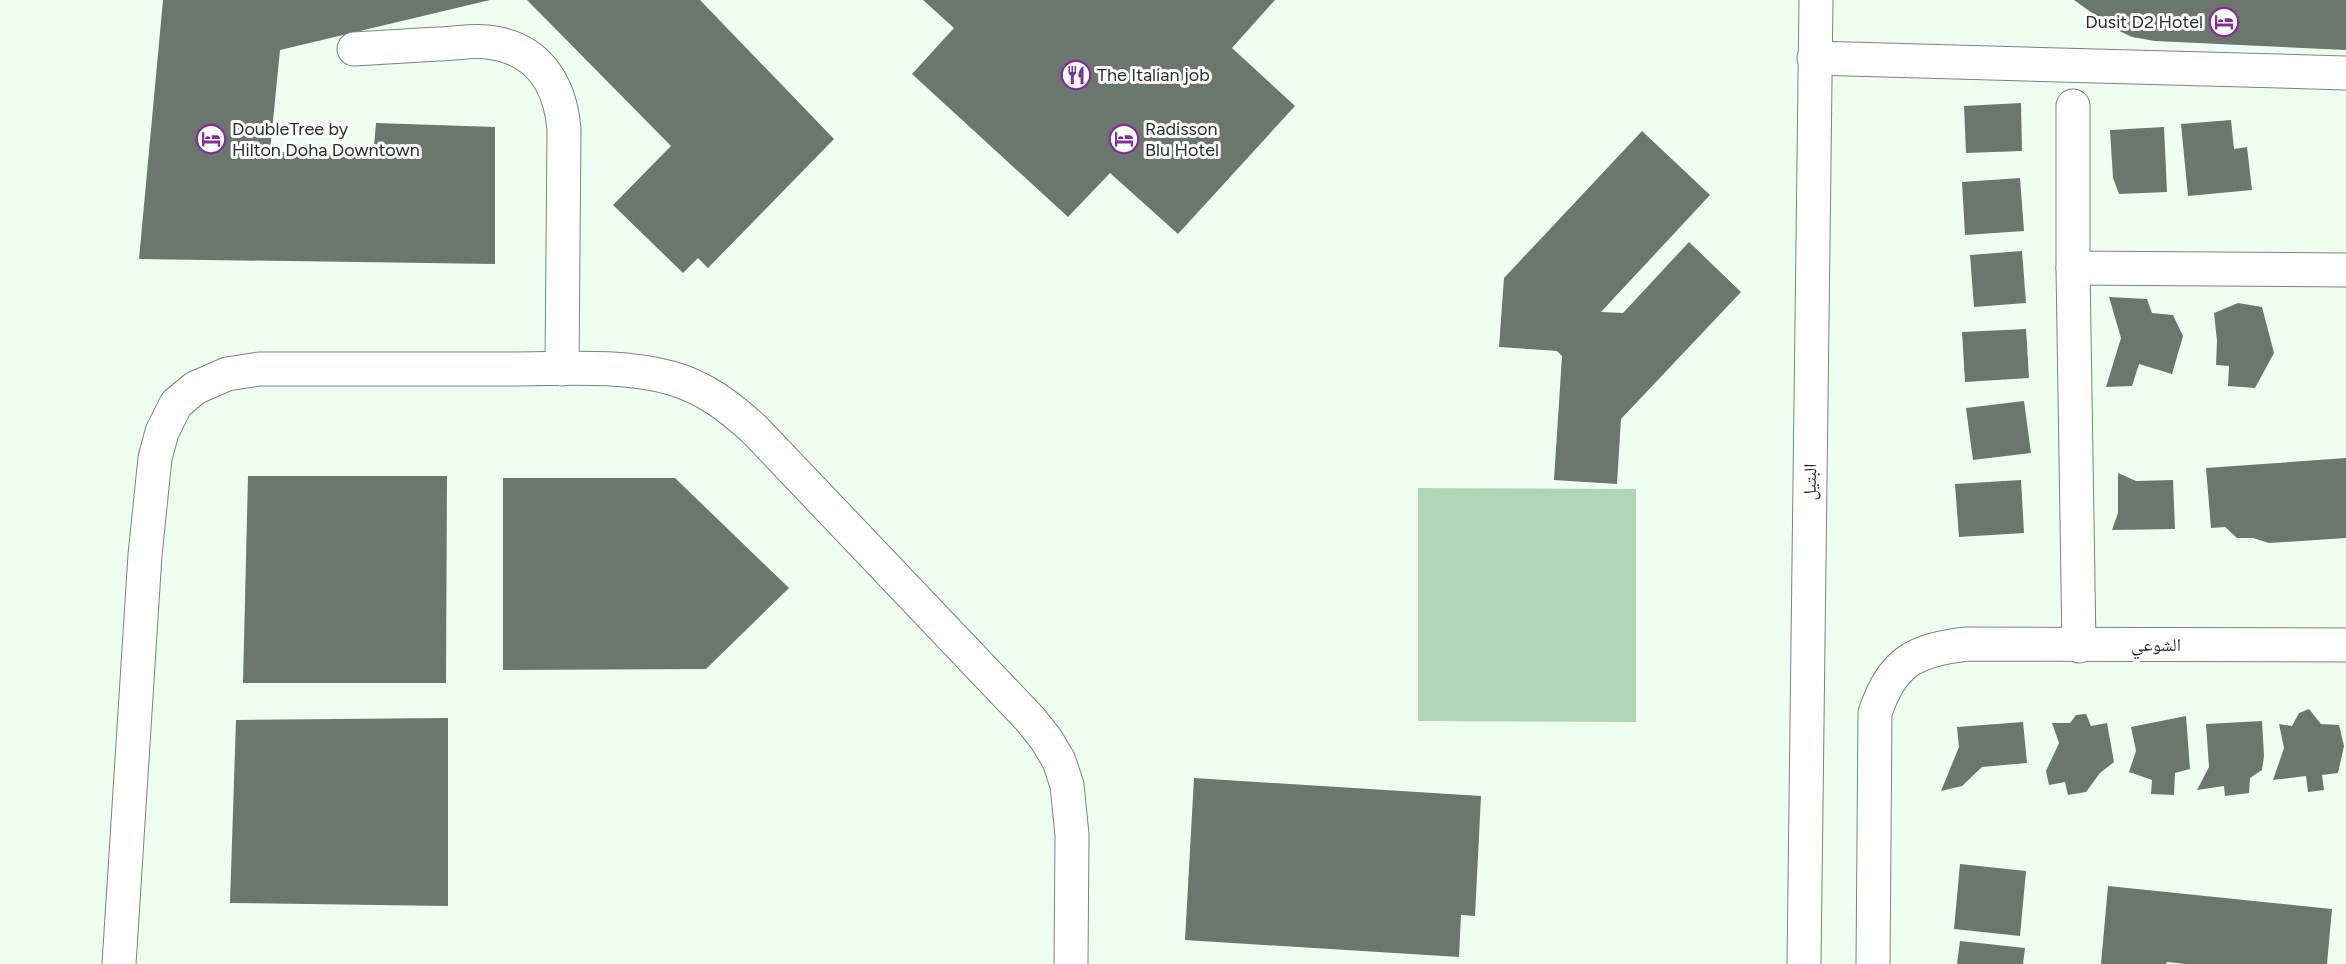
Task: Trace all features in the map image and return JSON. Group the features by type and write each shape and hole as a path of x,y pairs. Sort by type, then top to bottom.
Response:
{"street":[{"name":"البتيل","path":"1804,964 1816,0"},
{"path":"354,49 486,42 508,46 527,56 543,70 556,87 562,108 564,129 562,369"},
{"path":"1814,58 2346,73"},
{"path":"2073,106 2079,646"},
{"path":"2073,268 2346,270"},
{"path":"119,964 146,544 155,458 162,432 176,404 195,388 227,374 259,369 604,369 671,378 702,390 731,407 1030,719 1046,739 1059,761 1070,802 1071,964"},
{"name":"الشوعي","path":"1873,964 1875,713 1883,689 1898,669 1919,654 1967,644 2346,645"}],"green space":[{"path":"1418,488 1636,489 1636,722 1418,721"}],"building":[{"name":"DoubleTree by Hilton Doha Downtown","path":"163,0 490,0 280,50 270,151 373,158 376,123 495,127 495,264 139,259"},
{"path":"527,0 700,0 834,139 708,268 698,258 683,273 613,205 671,146"},
{"name":"Radisson Blu Hotel","path":"923,0 1275,0 1232,48 1295,106 1178,234 1110,173 1068,217 912,74 954,28"},
{"name":"Dusit D2 Hotel","path":"2074,0 2346,0 2346,50 2155,41 2132,37 2113,28"},
{"path":"2021,103 2022,151 1966,153 1964,106"},
{"path":"2231,120 2234,149 2247,147 2252,190 2188,196 2181,124"},
{"path":"2164,127 2167,192 2119,194 2113,178 2110,130"},
{"path":"1642,131 1710,195 1601,312 1623,313 1689,242 1741,292 1621,419 1617,484 1554,480 1562,356 1557,351 1499,347 1504,278"},
{"path":"2020,178 2024,231 1965,235 1962,182"},
{"path":"2022,251 2026,303 1974,307 1970,255"},
{"path":"2109,297 2147,299 2152,313 2173,315 2183,336 2172,374 2139,364 2132,386 2106,387 2121,338"},
{"path":"2238,303 2262,307 2274,353 2255,388 2228,386 2229,366 2216,365 2217,341 2214,313"},
{"path":"2026,329 2029,378 1965,382 1962,332"},
{"path":"2024,401 2031,453 1973,460 1966,408"},
{"path":"2346,458 2346,538 2269,543 2253,538 2237,538 2225,527 2211,528 2206,468"},
{"path":"2118,473 2136,481 2173,480 2175,529 2112,530 2118,513"},
{"path":"248,476 447,476 446,683 243,683"},
{"path":"503,478 675,478 789,588 706,669 503,670"},
{"path":"2021,480 2024,533 1959,537 1955,484"},
{"path":"2309,709 2321,724 2339,725 2344,746 2338,773 2322,775 2324,790 2308,792 2306,776 2273,780 2284,748 2279,724 2292,726 2299,713"},
{"path":"2086,714 2091,726 2107,723 2114,762 2100,773 2086,792 2068,795 2065,782 2049,785 2046,771 2059,743 2052,723 2070,723 2076,715"},
{"path":"2186,716 2190,769 2175,773 2174,795 2151,794 2152,780 2129,772 2136,751 2131,727"},
{"path":"448,718 448,906 230,903 236,720"},
{"path":"2262,721 2264,756 2262,770 2250,778 2249,793 2225,796 2224,786 2197,790 2209,767 2206,724"},
{"path":"2023,722 2027,763 1982,767 1962,786 1941,791 1959,747 1957,727"},
{"path":"1194,778 1481,796 1475,916 1461,915 1459,957 1185,940"},
{"path":"1960,864 2026,871 2020,936 1954,929"},
{"path":"2108,886 2332,909 2327,964 2167,962 2166,964 2101,964"},
{"path":"1960,941 2025,948 2023,964 1957,964"}],"place":[{"name":"Dusit D2 Hotel","path":"2224,22"},
{"name":"The Italian job","path":"1076,75"},
{"name":"DoubleTree by Hilton Doha Downtown","path":"211,139"},
{"name":"Radisson Blu Hotel","path":"1124,139"}]}
